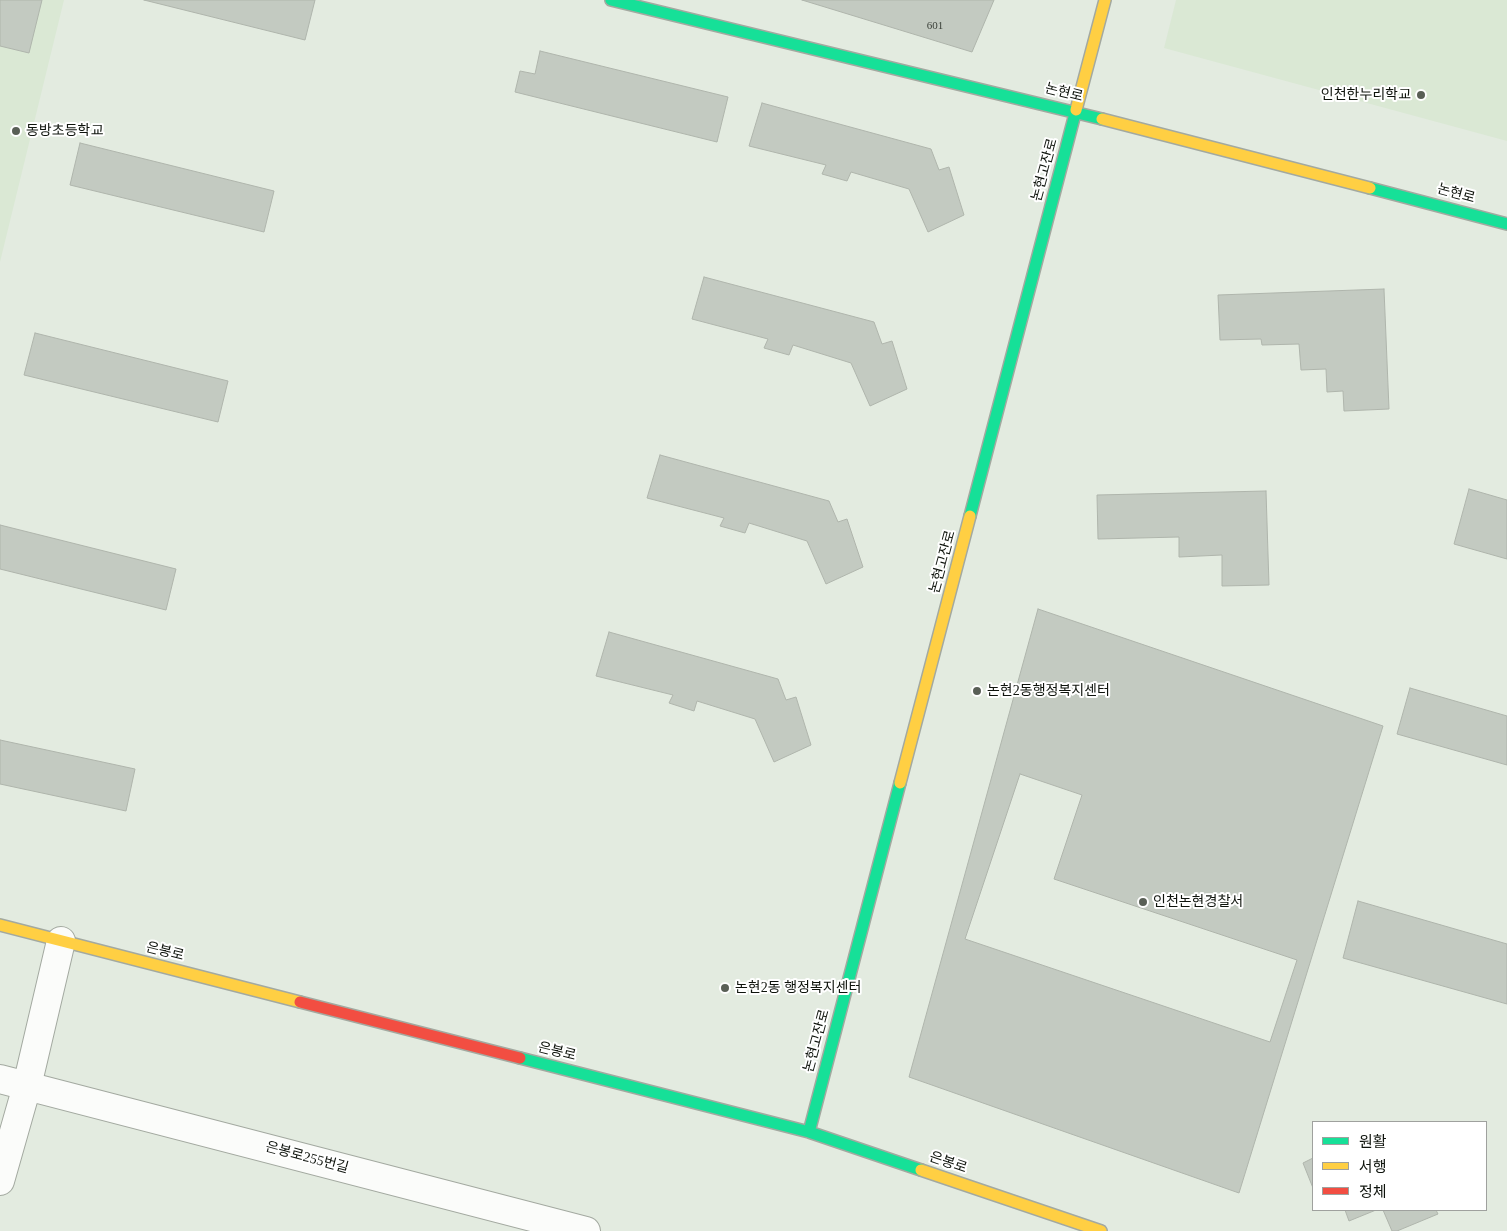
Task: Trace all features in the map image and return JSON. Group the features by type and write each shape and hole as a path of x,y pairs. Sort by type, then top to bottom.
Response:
{"main road":[{"name":"논현로","path":"612,0 1076,112 1507,224"},
{"name":"논현고잔로","path":"809,1132 1105,0"},
{"name":"은봉로","path":"0,925 809,1132 1101,1231"}],"street":[{"path":"0,1181 27,1086 61,941"},
{"name":"은봉로255번길","path":"0,1079 586,1231"}],"shaded area":[{"name":"동방초등학교","path":"0,0 64,0 0,262"},
{"name":"인천한누리학교","path":"1176,0 1507,0 1507,141 1164,48"}],"building":[{"path":"0,0 42,0 29,53 0,46"},
{"path":"144,0 315,0 305,40"},
{"path":"802,0 994,0 972,52"},
{"path":"540,51 728,97 717,142 515,92 520,71 535,74"},
{"path":"762,103 931,149 939,170 949,167 964,215 928,232 909,189 851,172 847,181 822,174 826,165 749,146"},
{"path":"80,143 274,191 264,232 70,185"},
{"path":"704,277 874,322 882,344 892,341 907,389 870,406 851,363 793,345 789,355 764,348 768,339 692,319"},
{"path":"1384,289 1389,409 1344,411 1343,391 1327,392 1326,369 1301,370 1299,344 1262,345 1261,339 1220,340 1218,295"},
{"path":"35,333 228,381 218,422 24,375"},
{"path":"660,455 829,501 838,522 847,519 863,567 826,584 807,541 749,523 745,533 720,526 724,518 647,498"},
{"path":"1469,489 1507,500 1507,559 1454,544"},
{"path":"1266,491 1269,585 1222,586 1222,555 1179,557 1179,537 1098,539 1097,495"},
{"path":"0,525 176,569 166,610 0,569"},
{"name":"인천논현경찰서","path":"1038,609 1383,726 1239,1193 909,1077"},
{"path":"609,632 778,679 786,700 796,697 811,745 774,762 755,719 697,701 694,711 669,703 673,695 596,676"},
{"path":"1410,688 1507,716 1507,765 1397,734"},
{"path":"0,740 135,769 126,811 0,784"},
{"path":"1020,774 1082,795 1054,879 1297,960 1270,1042 965,939"},
{"path":"1358,901 1507,944 1507,1004 1343,958"},
{"path":"1312,1158 1312,1186 1303,1163"},
{"path":"1345,1211 1374,1211 1349,1221"},
{"path":"1383,1211 1436,1211 1438,1214 1397,1231 1392,1231"}],"traffic: fast":[{"path":"611,0 1102,119"},
{"path":"970,516 1076,110"},
{"path":"1370,188 1507,224"},
{"path":"809,1132 900,783"},
{"path":"520,1058 809,1132 921,1170"}],"traffic: slow":[{"path":"1076,110 1105,0"},
{"path":"1102,119 1370,188"},
{"path":"900,783 970,516"},
{"path":"0,925 300,1002"},
{"path":"921,1170 1101,1231"}],"traffic: jam":[{"path":"300,1002 520,1058"}],"place":[{"name":"인천한누리학교","path":"1421,95"},
{"name":"동방초등학교","path":"16,131"},
{"name":"논현2동행정복지센터","path":"977,691"},
{"name":"인천논현경찰서","path":"1143,902"},
{"name":"논현2동 행정복지센터","path":"725,988"}]}
